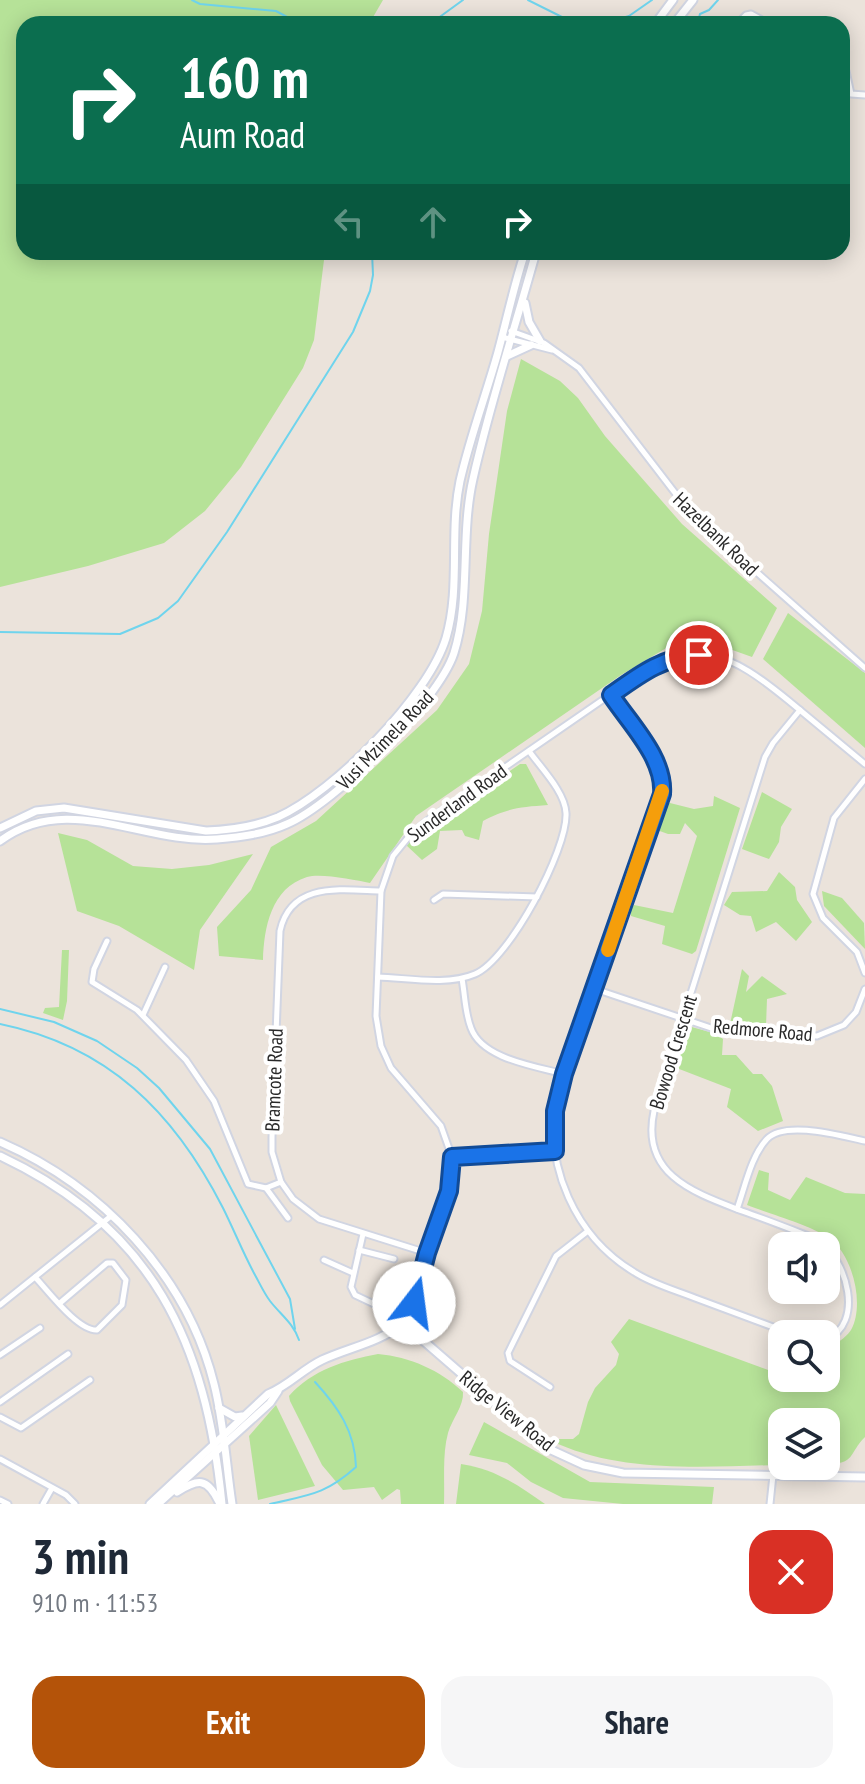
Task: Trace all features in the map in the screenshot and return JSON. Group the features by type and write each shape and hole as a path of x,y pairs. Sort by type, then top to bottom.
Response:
{"main road":[{"path":"680,16 693,0"},
{"name":"Vusi Mzimela Road","path":"0,828 36,811 64,808 194,830 228,830 256,825 293,809 317,793 386,728 425,684 446,638 454,596 455,527 460,483 523,260"},
{"name":"Vusi Mzimela Road","path":"0,841 33,822 56,818 205,840 255,834 290,823 320,804 364,765 427,701 455,651 460,625 469,503 534,260"},
{"path":"524,297 527,316 540,341"},
{"path":"507,356 531,345"},
{"path":"0,1142 54,1169 112,1215 170,1284 187,1314 214,1383 224,1433 232,1504"},
{"path":"0,1156 55,1185 102,1224 144,1268 181,1329 202,1385 214,1443 221,1504"},
{"path":"150,1504 271,1393 320,1361 378,1340 403,1323"},
{"name":"Ridge View Road","path":"403,1323 534,1438 564,1457 584,1465 623,1473 768,1474"},
{"path":"158,1504 275,1398 278,1391"},
{"path":"219,1408 235,1417 243,1416"},
{"name":"Ridge View Road","path":"840,1476 865,1477"},
{"path":"158,1504 193,1483 204,1482 221,1504"}],"street":[{"name":"Hazelbank Road","path":"503,333 540,341 569,360 588,378 692,515 865,668"},
{"name":"Hazelbank Road","path":"513,336 531,345 553,350"},
{"name":"Sunderland Road","path":"452,1157 441,1126 391,1068 377,1032 381,891 393,856 411,834 611,695 665,661 686,655 711,656 745,667 865,764"},
{"path":"611,695 656,763 663,788 564,1074 555,1111 555,1151 568,1197 588,1231 621,1263 646,1279 768,1325"},
{"name":"Bowood Crescent","path":"800,710 765,757 654,1111 651,1129 659,1158 677,1181 688,1189 819,1240 831,1249 849,1292 850,1317 840,1332"},
{"path":"378,977 462,979 482,971 496,960 537,897 563,834 566,812 560,795 529,751"},
{"path":"865,779 834,818 819,863 813,894 823,918 857,952 865,973"},
{"name":"Bramcote Road","path":"381,891 326,890 312,893 294,903 281,925 272,1152 281,1182 293,1199 311,1215 427,1253"},
{"path":"434,900 443,894 537,897"},
{"path":"107,941 94,969 92,982 143,1015 186,1060 219,1110 247,1182 266,1188 281,1182"},
{"path":"143,1015 165,967"},
{"path":"462,979 471,1028 480,1045 496,1054 564,1074"},
{"name":"Redmore Road","path":"595,989 724,1031 817,1036 836,1030 850,1019 865,989"},
{"path":"737,1209 761,1147 775,1133 788,1129 865,1141"},
{"path":"403,1323 414,1303 427,1253 449,1191 452,1157 555,1151"},
{"path":"266,1188 288,1218"},
{"path":"0,1305 112,1215"},
{"path":"550,1387 510,1361 508,1353 556,1256 588,1231"},
{"path":"363,1234 350,1283 352,1291 374,1304"},
{"path":"359,1250 394,1259"},
{"path":"324,1260 353,1273"},
{"path":"35,1277 60,1303 86,1329 97,1330 122,1305 126,1280 113,1263 107,1263 60,1303"},
{"path":"0,1355 40,1328"},
{"path":"0,1402 68,1354"},
{"path":"0,1417 21,1428 90,1380"},
{"path":"0,1459 75,1504"},
{"path":"770,1504 772,1480"},
{"path":"43,1504 52,1488"},
{"path":"0,1500 8,1504"}],"green space":[{"path":"0,0 383,0 374,16 16,16 16,260 324,260 314,340 303,368 241,467 205,511 164,543 88,566 0,587"},
{"path":"521,359 560,381 578,398 605,436 682,524 777,608 752,657 710,642 668,647 621,675 416,816 370,883 321,876 295,882 285,890 272,911 265,935 263,960 219,956 217,927 251,890 271,847 316,821 437,710 469,664 482,611 489,534 507,411"},
{"path":"788,613 865,673 865,748 763,659"},
{"path":"520,764 526,764 548,805 514,809 483,821 479,840 465,836 462,830 440,831 437,849 422,860 405,844"},
{"path":"762,792 792,809 781,827 779,842 769,859 742,849"},
{"path":"714,796 740,808 696,951 692,954 662,944 665,926 631,916 631,910 634,905 673,913 697,836 685,823 680,834 668,834 657,830 657,822 664,805 670,803 694,809 713,806"},
{"path":"58,833 87,840 133,866 172,869 209,865 253,854 200,930 194,970 119,926 77,911"},
{"path":"779,872 795,887 797,900 812,922 796,941 776,922 756,932 751,916 740,915 724,905 732,892 767,891"},
{"path":"822,891 842,898 864,923 865,949 824,906"},
{"path":"62,950 69,950 63,1020 43,1013 45,1008 59,1007"},
{"path":"742,969 749,976 746,992 762,976 787,994 767,999 766,1026 730,1024"},
{"path":"688,1026 717,1034 723,1039 722,1055 736,1055 753,1074 762,1074 772,1086 783,1121 758,1131 727,1107 731,1089 674,1067 675,1055"},
{"path":"759,1170 769,1173 768,1190 790,1200 806,1177 845,1193 865,1194 865,1437 850,1457 840,1463 840,1408 768,1408 768,1465 640,1464 585,1454 558,1444 559,1439 573,1439 579,1434 595,1388 616,1365 619,1354 611,1342 629,1319 768,1370 768,1392 840,1392 840,1341 851,1330 855,1320 857,1294 850,1268 840,1250 840,1232 819,1232 747,1205"},
{"path":"378,1354 424,1366 445,1377 463,1392 446,1441 444,1504 401,1504 400,1490 397,1489 382,1500 374,1487 343,1490 322,1465 290,1401 289,1396 298,1387 319,1373 353,1359"},
{"path":"276,1405 315,1486 258,1500 249,1436"},
{"path":"484,1422 590,1482 714,1487 712,1504 623,1504 563,1498 531,1482 507,1463 469,1455"},
{"path":"461,1464 516,1484 545,1504 456,1504"}],"waterway":[{"path":"192,0 200,4 276,11 285,16"},
{"path":"441,16 463,0"},
{"path":"528,0 560,16"},
{"path":"629,16 652,0"},
{"path":"699,16 718,0"},
{"path":"0,632 120,634 158,618 178,601 227,532 353,332 370,291 372,260"},
{"path":"0,1009 54,1022 97,1041 137,1068 159,1088 210,1149 290,1299 295,1329"},
{"path":"0,1024 39,1034 74,1049 134,1088 159,1113 204,1173 264,1292 299,1340"},
{"path":"270,1504 325,1489 356,1467 344,1420 315,1382"}],"slow traffic":[{"path":"608,950 662,791"}],"route":[{"path":"414,1303 427,1253 449,1191 452,1157 555,1151 555,1111 564,1074 662,794 660,770 611,695 655,665 686,655 699,655"}]}
